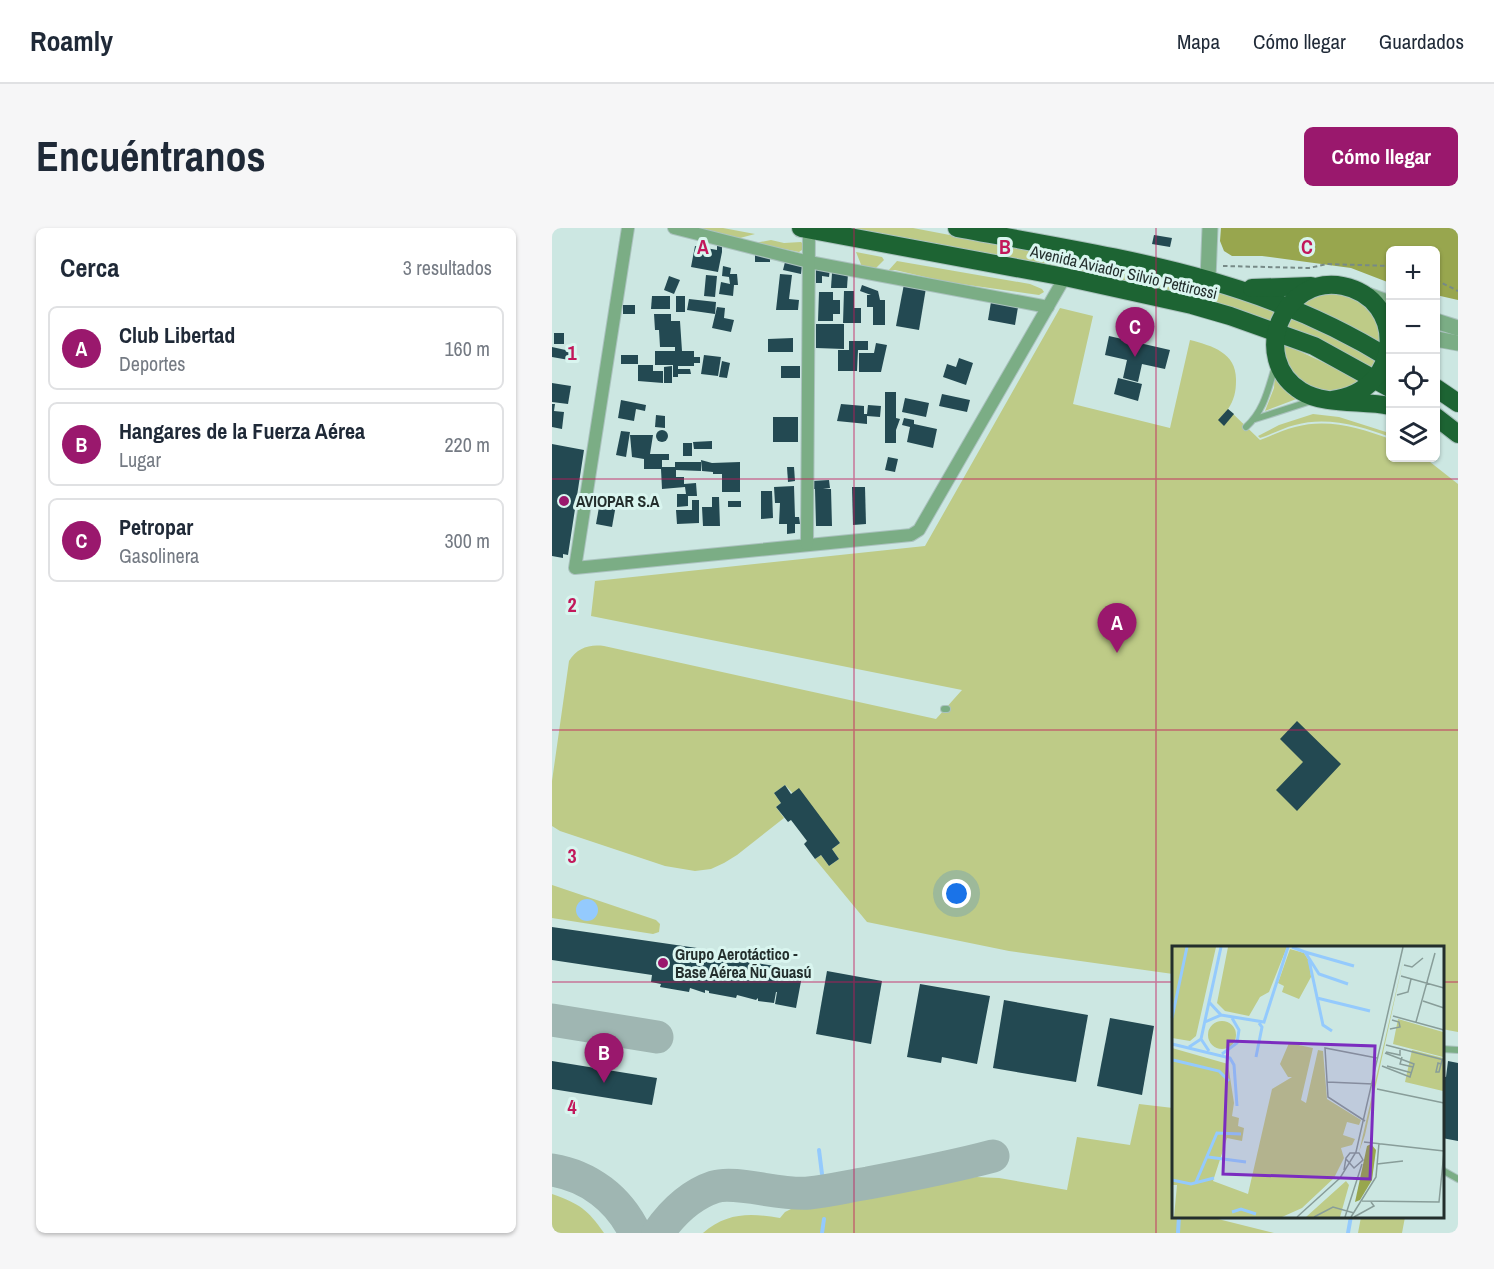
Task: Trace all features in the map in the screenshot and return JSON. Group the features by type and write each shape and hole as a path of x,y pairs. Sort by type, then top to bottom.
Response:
{"highway":[{"name":"Avenida Aviador Silvio Pettirossi","path":"957,228 1154,266 1208,272 1235,287 1288,306 1339,329 1386,354"},
{"name":"Avenida Aviador Silvio Pettirossi","path":"805,229 1065,277 1159,297 1230,316 1314,346 1383,384"},
{"path":"1322,286 1304,293 1288,306 1278,321 1274,343 1276,358 1285,376 1300,391 1326,400 1386,405"},
{"path":"1235,287 1343,286 1353,289 1371,301 1385,321 1389,339 1389,354"},
{"path":"1230,316 1276,358"},
{"path":"1326,400 1356,395 1383,384 1383,369 1386,362"},
{"path":"1440,391 1458,403"},
{"path":"1440,420 1458,434"}],"street":[{"path":"628,228 575,568 911,535 920,530 1065,277"},
{"path":"674,228 809,262 1048,307"},
{"path":"1208,272 1210,228"},
{"path":"805,229 809,262 807,544"},
{"path":"1353,289 1386,301"},
{"path":"1440,322 1458,328"},
{"path":"1440,340 1458,343"}],"lane":[{"path":"1246,427 1254,419 1269,389 1276,358"},
{"path":"1254,419 1326,400"},
{"path":"1443,1049 1458,1050"},
{"path":"1443,1171 1458,1179"}],"path":[{"path":"1208,272 1250,268 1309,268 1327,264 1386,267"},
{"path":"1440,282 1458,291"}],"green space":[{"path":"696,228 723,228 755,234 740,238"},
{"path":"834,228 913,228 1159,275 1271,308 1277,313 1270,322"},
{"path":"1221,228 1458,228 1458,300 1440,296 1440,246 1386,246 1386,281 1351,268 1262,256 1232,256 1224,251 1220,241"},
{"path":"771,240 784,243 801,242 802,250 799,252 755,243"},
{"path":"856,252 882,257 884,260 876,268 862,267"},
{"path":"897,261 1030,284 1044,292 1039,295 947,282 895,270 888,271"},
{"path":"1313,294 1351,294 1375,315 1383,346 1300,303"},
{"path":"1060,308 1093,316 1073,404 1170,428 1190,340 1215,348 1228,357 1235,371 1236,389 1228,409 1260,440 1307,424 1332,424 1355,428 1386,438 1386,462 1430,462 1458,484 1458,1032 1443,1029 1443,946 1172,946 1172,974 1009,951 867,922 815,859 821,855 829,866 839,859 832,849 840,843 785,785 774,793 781,803 776,807 784,818 737,855 711,869 695,871 665,866 560,831 552,826 552,781 569,661 576,653 588,646 604,646 936,719 962,690 591,616 595,581 925,546"},
{"path":"1288,315 1378,360 1373,370 1283,328"},
{"path":"1282,343 1363,381 1330,394 1300,383 1286,363"},
{"path":"1275,373 1299,398 1265,411 1274,388"},
{"path":"1313,414 1339,417 1386,432 1386,436 1356,426 1331,422 1307,422 1260,438 1258,436 1279,425"},
{"path":"552,885 656,920 660,924 659,932 653,934 552,918"},
{"path":"1139,1104 1172,1108 1172,1218 1214,1218 1274,1233 703,1233 730,1218 759,1215 780,1218 791,1209 976,1177 999,1178 1067,1190 1077,1137 1130,1145"},
{"path":"552,1194 582,1208 604,1233 552,1233"},
{"path":"1361,1218 1405,1218 1402,1233 1358,1233"}],"water":[{"path":"583,899 591,899 598,906 598,914 591,921 583,921 576,914 576,906"}],"building":[{"path":"1154,235 1172,238 1170,247 1152,244"},
{"path":"717,245 722,245 718,272 691,267 695,246 717,250"},
{"path":"755,254 770,255 770,262 755,262"},
{"path":"785,262 802,266 801,274 783,270"},
{"path":"816,265 830,268 829,277 822,276 822,283 816,283"},
{"path":"723,266 731,268 730,274 737,274 738,285 734,285 733,296 719,294 721,282 730,284 729,277 722,276"},
{"path":"832,273 848,273 847,288 831,288"},
{"path":"780,274 792,275 789,299 799,300 798,310 776,310"},
{"path":"706,275 717,276 715,297 704,296"},
{"path":"669,276 680,280 674,294 664,290"},
{"path":"904,284 926,288 919,330 896,326"},
{"path":"862,285 878,291 880,300 885,300 885,325 873,325 873,307 867,307 867,295 871,295 860,291"},
{"path":"844,291 854,291 854,308 861,308 861,323 843,323"},
{"path":"819,292 833,292 833,300 840,300 840,314 833,314 833,321 818,321"},
{"path":"652,296 670,296 670,309 651,309"},
{"path":"676,296 685,296 685,312 676,312"},
{"path":"689,299 716,302 715,314 687,310"},
{"path":"991,302 1018,307 1015,325 988,320"},
{"path":"623,305 635,305 635,314 623,314"},
{"path":"717,307 725,308 724,318 734,320 731,332 712,328"},
{"path":"654,314 671,314 671,321 680,321 682,351 694,351 694,357 700,357 700,363 694,363 694,366 678,366 678,369 690,369 691,374 678,374 678,377 673,377 673,365 655,365 655,351 675,351 675,347 660,347 659,330 655,330"},
{"path":"816,324 844,324 844,349 816,348"},
{"path":"554,333 564,333 564,344 554,344"},
{"path":"1109,336 1170,350 1165,369 1142,364 1138,382 1123,378 1127,360 1105,355"},
{"path":"793,338 793,352 768,352 768,339"},
{"path":"849,341 868,341 868,350 858,350 857,371 838,371 838,350 849,350"},
{"path":"876,343 887,345 881,372 859,372 859,353 874,353"},
{"path":"552,347 570,351 569,360 552,357"},
{"path":"621,355 638,355 638,364 621,364"},
{"path":"704,355 721,357 718,376 701,374"},
{"path":"959,358 973,363 966,385 943,377 947,364 956,367"},
{"path":"722,361 730,363 727,378 719,377"},
{"path":"638,365 653,365 653,371 663,371 663,383 638,381"},
{"path":"672,366 672,383 664,383 664,367"},
{"path":"781,366 800,366 800,378 781,378"},
{"path":"1118,378 1142,384 1138,401 1114,394"},
{"path":"552,383 571,386 568,404 552,402"},
{"path":"885,392 896,392 896,418 900,419 896,430 896,443 885,443"},
{"path":"942,394 970,400 967,412 939,406"},
{"path":"905,398 929,403 926,417 902,412"},
{"path":"621,400 646,405 645,411 636,409 634,421 618,418"},
{"path":"552,404 555,404 554,411 564,412 562,429 552,427"},
{"path":"841,404 864,406 864,414 867,414 868,405 881,406 880,417 867,416 867,424 837,421"},
{"path":"1228,409 1234,414 1224,426 1218,420"},
{"path":"656,415 665,416 665,428 655,427"},
{"path":"773,417 798,417 798,442 773,442"},
{"path":"904,418 914,420 914,424 937,429 933,448 907,442 910,427 902,425"},
{"path":"662,430 668,436 662,442 656,436"},
{"path":"621,431 630,432 626,457 616,455"},
{"path":"630,435 653,435 650,454 669,454 669,460 662,460 662,467 675,467 675,462 701,462 701,471 676,470 676,477 684,477 684,484 696,483 697,496 688,496 688,506 677,507 677,494 686,494 685,487 662,489 661,469 644,469 644,459 632,457"},
{"path":"712,441 712,449 694,449 693,442"},
{"path":"683,443 692,443 692,456 683,456"},
{"name":"AVIOPAR S.A","path":"552,444 584,450 568,555 563,554 563,558 552,556"},
{"path":"888,457 898,459 895,472 885,470"},
{"path":"701,460 712,463 740,462 740,492 722,492 722,474 702,471"},
{"path":"787,467 794,467 795,481 788,482"},
{"path":"829,480 830,488 823,489 831,489 832,526 816,526 815,489 813,489 812,481"},
{"path":"794,486 795,517 799,517 800,524 795,524 795,533 787,534 787,524 779,524 780,503 775,503 774,487"},
{"path":"852,487 865,487 866,524 853,525"},
{"path":"761,491 772,491 773,518 761,519"},
{"path":"601,496 617,499 612,527 596,524"},
{"path":"712,497 719,497 720,526 703,526 702,507 712,507"},
{"path":"692,500 699,500 699,523 677,524 676,510 692,510"},
{"path":"728,501 741,501 741,507 728,507"},
{"path":"1297,721 1341,764 1297,811 1276,790 1303,762 1280,739"},
{"path":"785,785 791,794 799,788 840,843 832,849 839,859 829,866 821,855 815,859 804,844 807,841 791,820 788,822 776,807 781,803 774,793"},
{"name":"Grupo Aerotáctico - Base Aérea Ñu Guasú","path":"552,927 697,948 696,954 775,966 774,970 779,971 778,975 781,975 781,972 802,976 796,1008 775,1004 777,992 774,1003 758,1001 758,998 756,1000 737,995 736,998 709,993 705,990 705,993 690,988 689,992 660,987 661,984 651,982 652,975 552,960"},
{"path":"827,971 882,981 871,1044 816,1034"},
{"path":"920,984 990,996 977,1064 942,1057 941,1063 907,1057"},
{"path":"1004,1000 1088,1015 1076,1082 993,1068"},
{"path":"1110,1018 1154,1026 1142,1095 1097,1086"},
{"path":"552,1061 657,1078 652,1105 552,1089"},
{"path":"1448,1061 1458,1063 1458,1141 1443,1138 1443,1076 1446,1077"}],"waterway":[{"path":"819,1150 822,1174"},
{"path":"1178,1233 1179,1218"},
{"path":"1348,1233 1351,1218"},
{"path":"822,1233 824,1219"}],"taxiway":[{"path":"552,1020 657,1037"},
{"path":"658,1233 682,1206 705,1190 714,1187 734,1185 809,1193 915,1174 993,1156"},
{"path":"552,1170 578,1178 601,1191 620,1210 635,1233"}],"place":[{"name":"Petropar","path":"1135,357"},
{"name":"AVIOPAR S.A","path":"564,501"},
{"name":"Club Libertad","path":"1117,653"},
{"name":"Grupo Aerotáctico - Base Aérea Ñu Guasú","path":"663,963"},
{"name":"Hangares de la Fuerza Aérea","path":"604,1083"}]}
